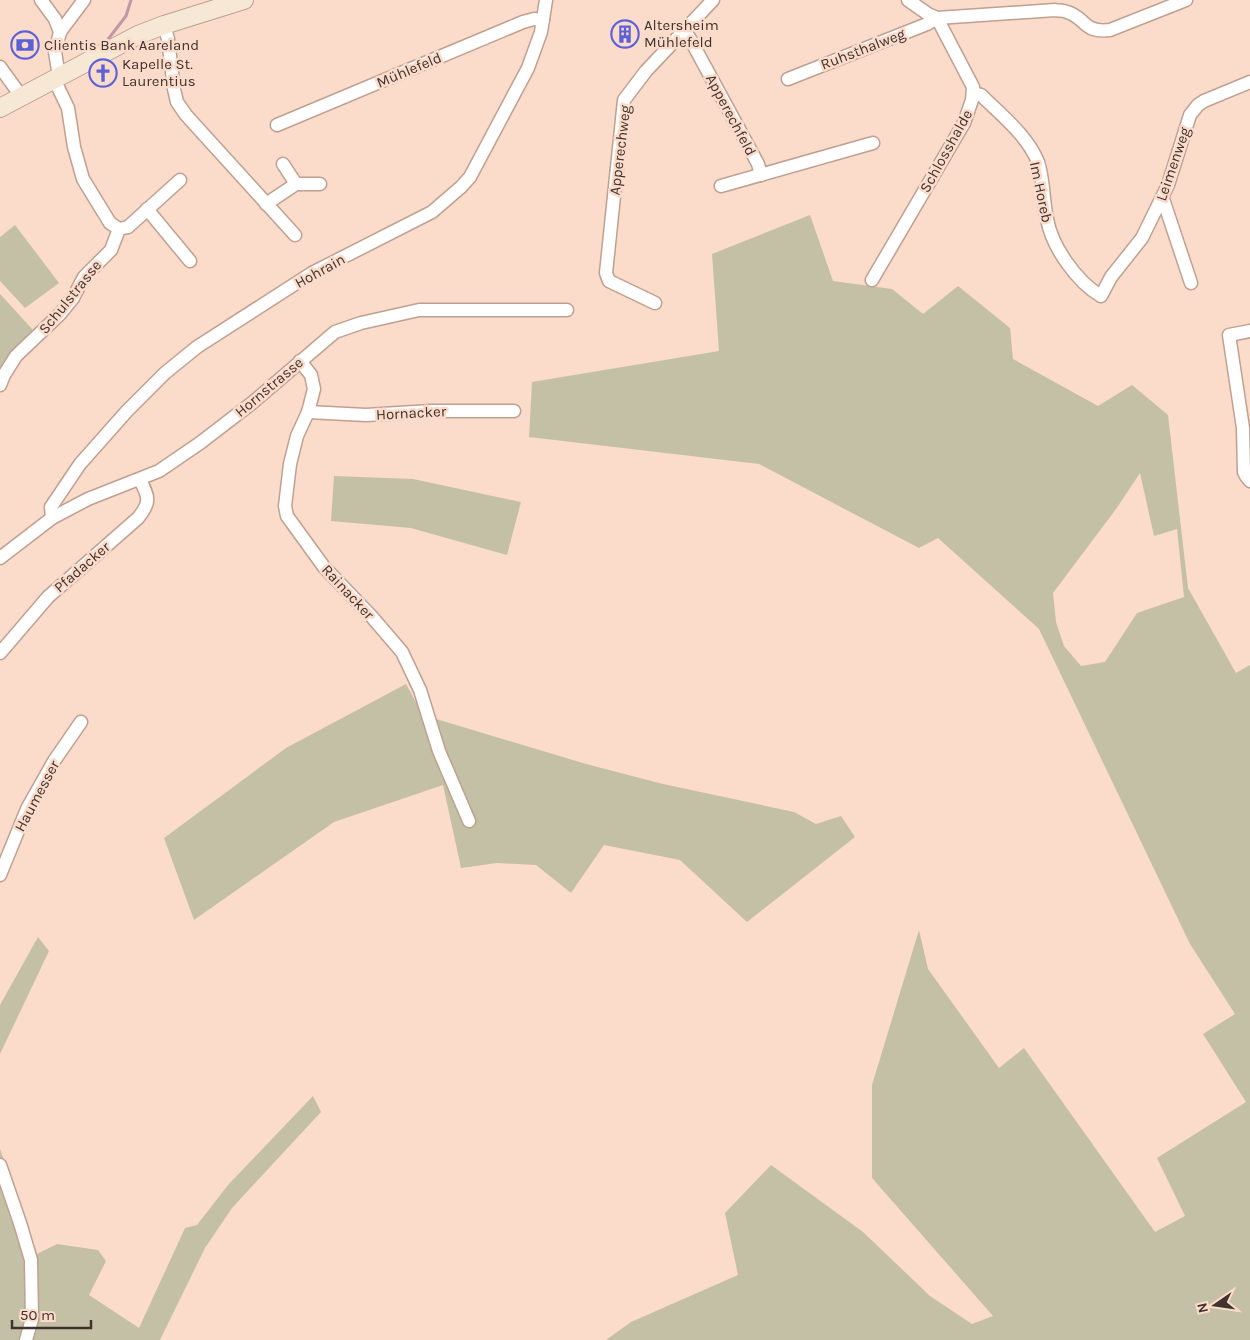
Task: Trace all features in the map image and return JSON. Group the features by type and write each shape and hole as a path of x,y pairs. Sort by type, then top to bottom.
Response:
{"main road":[{"path":"0,108 138,35 244,0"}],"street":[{"path":"41,0 55,19 60,32"},
{"path":"84,0 60,32 55,52 56,78 68,108 74,147 83,179 110,223 119,229 128,227 180,180"},
{"name":"Hohrain","path":"52,518 51,507 80,464 152,386 197,346 312,273 432,212 461,187 470,177 528,68 543,20 546,0"},
{"name":"Apperechweg","path":"655,304 609,281 606,273 622,112 626,97 634,85 713,0"},
{"path":"908,0 937,18 1055,10 1066,11 1092,30 1102,31 1110,30 1186,0"},
{"name":"Ruhsthalweg","path":"788,79 927,24 937,18"},
{"name":"Schlosshalde","path":"872,280 964,123 974,93 958,55 937,18"},
{"name":"Mühlefeld","path":"277,125 523,22 534,19 543,20"},
{"path":"164,25 177,102 186,115 295,236"},
{"name":"Apperechfeld","path":"684,31 758,164 761,175"},
{"path":"0,67 21,96"},
{"name":"Leimenweg","path":"1101,296 1111,277 1142,238 1163,199 1177,162 1188,122 1194,110 1204,102 1250,82"},
{"name":"Im Horeb","path":"974,93 980,96 1006,120 1030,148 1038,163 1047,219 1056,246 1068,264 1091,291 1101,296"},
{"name":"Apperechfeld","path":"721,186 873,143"},
{"path":"283,164 296,184"},
{"path":"266,204 296,184 320,184"},
{"path":"1163,199 1191,283"},
{"path":"147,209 190,261"},
{"name":"Schulstrasse","path":"0,385 16,356 60,314 73,298 84,277 111,250 119,229"},
{"name":"Hornstrasse","path":"0,558 52,518 88,499 159,472 252,403 335,332 419,310 568,310"},
{"path":"1250,331 1229,335 1243,428 1244,472 1250,481"},
{"name":"Rainacker","path":"300,360 311,374 314,389 308,412 297,436 290,464 285,506 287,516 324,567 372,617 402,652 420,690 438,751 469,821"},
{"name":"Hornacker","path":"308,412 366,415 431,411 514,411"},
{"name":"Pfadacker","path":"0,652 48,597 147,508 147,496 140,480"},
{"name":"Haumesser","path":"0,875 27,809 54,761 81,722"},
{"path":"0,1165 31,1260 32,1320 26,1340"}],"shaded area":[{"path":"810,215 833,281 892,289 923,314 958,286 1010,328 1013,359 1098,406 1132,385 1168,415 1188,588 1236,673 1250,665 1250,1340 606,1340 631,1322 738,1275 725,1213 771,1165 863,1232 930,1296 972,1324 993,1316 872,1178 872,1085 919,930 928,969 999,1068 1024,1048 1155,1232 1185,1216 1157,1158 1246,1102 1203,1034 1235,1014 1190,944 1039,629 938,538 919,548 759,464 529,437 532,382 719,351 712,254","holes":["1140,473 1154,536 1177,529 1184,597 1137,613 1105,662 1081,666 1064,646 1056,622 1053,593 1116,509"]},
{"path":"15,225 59,283 25,308 0,281 0,237"},
{"path":"0,294 33,330 0,368"},
{"path":"334,476 413,479 521,502 507,555 411,528 331,521"},
{"path":"406,684 423,715 586,764 663,784 794,812 816,824 841,816 855,837 747,922 680,860 604,845 571,893 536,865 497,863 461,868 443,785 334,822 194,920 164,838 286,748"},
{"path":"38,937 49,951 0,1054 0,1005"},
{"path":"313,1096 321,1112 232,1208 205,1248 160,1340 0,1340 0,1149 37,1254 57,1244 98,1250 106,1261 89,1295 139,1328 185,1228 197,1225 228,1185"}],"waterway":[{"path":"106,42 126,16 131,0"}],"place":[{"name":"Altersheim Mühlefeld","path":"625,34"},
{"name":"Clientis Bank Aareland","path":"25,45"},
{"name":"Kapelle St. Laurentius","path":"103,73"}]}
